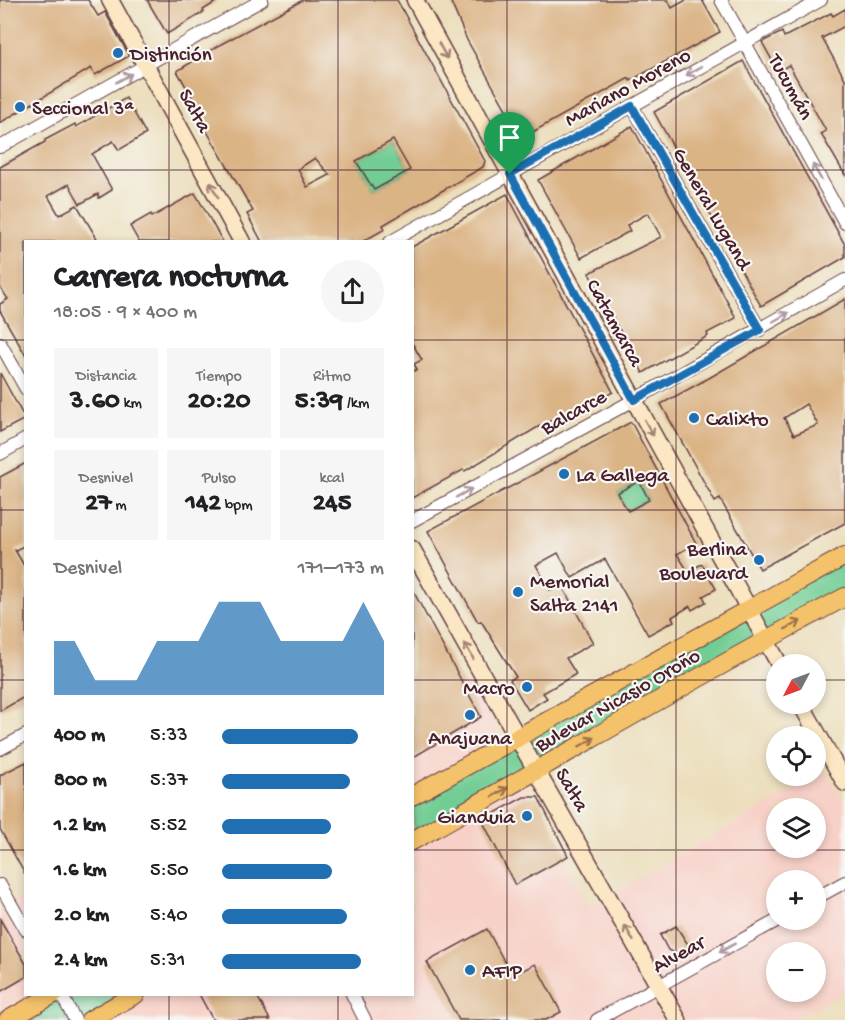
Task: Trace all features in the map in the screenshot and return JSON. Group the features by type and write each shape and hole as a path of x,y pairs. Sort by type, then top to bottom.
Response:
{"main road":[{"name":"Salta","path":"110,0 241,240"},
{"name":"Catamarca","path":"415,0 773,654"},
{"name":"Salta","path":"414,553 678,1020"},
{"name":"Bulevar Nicasio Oroño","path":"414,795 845,556"},
{"name":"Bulevar Nicasio Oroño","path":"414,840 537,772 765,640 845,597"},
{"path":"807,714 845,783"},
{"path":"8,1020 50,996"},
{"path":"90,1020 132,996"}],"street":[{"path":"0,147 262,0"},
{"name":"Tucumán","path":"721,0 845,223"},
{"name":"Mariano Moreno","path":"394,240 821,0"},
{"name":"General Lugand","path":"632,106 760,330"},
{"name":"Balcarce","path":"414,520 760,330 845,280"},
{"path":"0,343 24,385"},
{"path":"0,454 24,440"},
{"path":"0,749 24,736"},
{"path":"826,892 845,882"},
{"path":"0,885 24,927"},
{"name":"Alvear","path":"597,1020 766,927"},
{"path":"62,996 75,1020"},
{"path":"353,996 365,1020"}],"shaded area":[{"path":"472,680 536,810 589,907 766,805 766,858 826,858 826,798 779,798 800,786 826,786 826,771 845,802 845,992 826,1002 826,942 766,942 766,1002 826,1002 791,1020 0,1020 0,910 24,897 24,996 414,996 414,714"}],"green space":[{"path":"393,140 410,170 374,190 356,161"},
{"path":"639,481 649,500 628,511 617,493"},
{"path":"845,556 845,597 414,840 414,795"},
{"path":"52,996 134,996 90,1020 8,1020"}],"building":[{"path":"0,0 88,0 98,16 105,12 129,56 95,75 91,68 0,123"},
{"path":"147,0 219,0 203,10 204,12 167,34"},
{"path":"303,0 397,0 485,161 483,167 383,225 385,229 366,240 261,240 247,214 253,211 209,135 200,118 203,116 177,71 223,43","holes":["393,140 410,170 374,190 356,161","315,158 330,175 307,187 298,169"]},
{"path":"450,0 668,0 672,8 686,0 702,0 720,32 630,81 629,78 522,138 467,40"},
{"path":"845,9 845,26 822,38 845,79 845,175 821,134 826,131 789,65 778,71 762,42 782,32 784,37 831,13 833,16"},
{"path":"743,61 845,245 845,257 761,306 654,112"},
{"path":"126,98 146,134 119,150 113,141 92,154 112,190 99,198 98,194 80,204 69,184 48,196 59,215 77,205 98,240 24,240 24,353 0,311 0,304 8,299 0,287 0,167 75,124 76,127"},
{"path":"632,126 736,318 707,333 708,336 643,373 589,273 661,237 648,213 627,225 630,231 581,258 538,180"},
{"path":"195,193 222,240 138,240 130,226 151,214 152,217"},
{"path":"507,194 613,392 554,425 552,420 538,427 465,471 414,497 414,371 417,369 414,364 422,360 414,346 414,246"},
{"path":"845,299 845,523 760,569 720,499 715,502 661,404","holes":["806,404 818,425 794,435 784,418"]},
{"path":"0,373 24,420 0,432"},
{"path":"631,422 696,543 677,554 688,571 702,564 716,589 703,596 706,602 692,610 690,606 672,617 674,621 648,635 605,559 572,578 558,553 536,565 550,590 561,584 593,643 566,658 576,674 543,693 547,698 528,710 510,680 516,677 481,621 478,622 428,531","holes":["639,481 649,500 628,511 617,493"]},
{"path":"24,464 24,546 15,550 24,566 24,697 0,711 0,477"},
{"path":"414,593 481,717 414,757"},
{"path":"24,763 24,872 0,829 0,775"},
{"path":"524,797 538,797 568,856 515,885 482,820"},
{"path":"0,919 24,961 24,978 0,992"},
{"path":"676,926 689,946 676,953 668,950 660,935"},
{"name":"AFIP","path":"487,929 512,976 535,964 561,1012 546,1020 459,1020 427,962"},
{"path":"200,996 257,996 270,1020 213,1020"}],"place":[{"name":"Distinción","path":"118,53"},
{"name":"Seccional 3ª","path":"20,107"},
{"name":"Calixto","path":"694,418"},
{"name":"La Gallega","path":"564,474"},
{"name":"Berlina Boulevard","path":"759,560"},
{"name":"Memorial Salta 2141","path":"518,592"},
{"name":"Macro","path":"527,687"},
{"name":"Anajuana","path":"470,715"},
{"name":"Gianduia","path":"527,816"},
{"name":"AFIP","path":"470,970"}],"route":[{"path":"632,106 760,330 634,400 510,174 632,106"}]}
